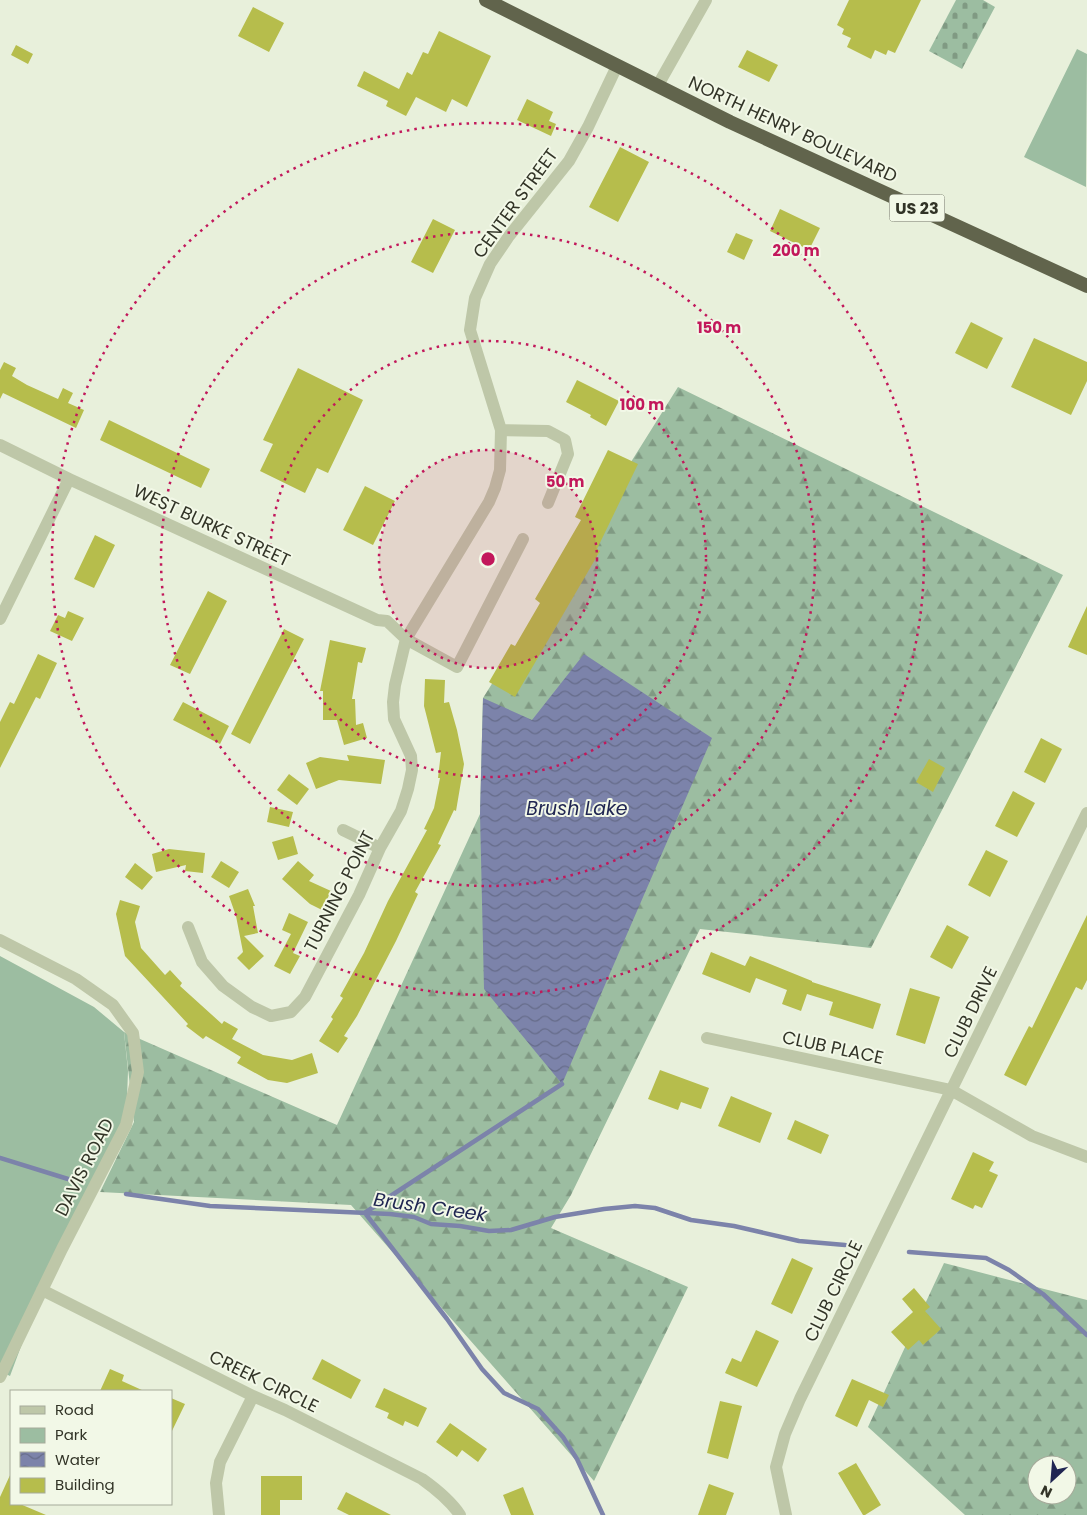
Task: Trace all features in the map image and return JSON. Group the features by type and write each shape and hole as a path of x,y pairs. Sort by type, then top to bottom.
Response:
{"highway":[{"name":"NORTH HENRY BOULEVARD","path":"486,0 730,122 1087,286"}],"street":[{"path":"658,85 706,0"},
{"name":"CENTER STREET","path":"406,639 489,502 500,470 501,430 470,330 475,298 490,264 508,236 569,160 588,127 617,66"},
{"path":"501,430 548,431 565,440 568,454 548,503"},
{"name":"WEST BURKE STREET","path":"0,445 377,620 387,622 406,639 458,667 523,539"},
{"path":"0,618 69,478"},
{"name":"TURNING POINT","path":"188,926 202,962 224,986 252,1007 271,1016 291,1012 305,997 359,896 380,848 400,811 408,789 412,770 411,756 394,719 393,702 395,684 406,639"},
{"name":"CLUB DRIVE","path":"951,1090 1087,813"},
{"path":"343,830 380,848"},
{"name":"DAVIS ROAD","path":"0,940 76,979 113,1005 133,1033 138,1072 126,1125 62,1249 0,1377"},
{"name":"CLUB PLACE","path":"708,1038 951,1090"},
{"path":"951,1090 1032,1136 1087,1157"},
{"name":"CLUB CIRCLE","path":"786,1515 776,1467 786,1434 800,1399 951,1090"},
{"name":"CREEK CIRCLE","path":"42,1290 422,1479 438,1490 455,1507 460,1515"},
{"path":"219,1515 216,1484 220,1462 253,1396"}],"green space":[{"path":"956,0 983,0 995,7 962,69 929,51"},
{"path":"1077,49 1087,54 1086,187 1024,157"},
{"path":"678,387 1063,575 871,948 700,929 571,1195 551,1228 688,1287 594,1481 351,1205 100,1192 134,1122 124,1032 337,1125 480,814 483,698"},
{"path":"0,956 94,1007 124,1032 128,1071 126,1125 42,1290 10,1376 0,1371"},
{"path":"944,1263 1087,1300 1087,1515 965,1515 868,1427"}],"water":[{"name":"Brush Lake","path":"584,654 712,738 562,1084 484,989 480,814 483,698 532,720"}],"building":[{"path":"849,0 921,0 895,53 888,50 886,55 875,50 871,59 847,47 851,38 842,34 844,29 837,25"},
{"path":"253,7 284,23 269,52 238,36"},
{"path":"439,31 491,56 467,107 452,99 446,112 416,97 406,116 386,106 388,101 357,86 364,71 399,89 407,72 412,75 423,52 428,54"},
{"path":"16,45 33,54 28,64 11,55"},
{"path":"747,50 778,65 769,82 738,67"},
{"path":"527,99 553,112 549,121 556,124 551,136 517,120"},
{"path":"620,147 649,162 618,222 589,207"},
{"path":"780,209 820,228 809,250 770,231"},
{"path":"433,219 455,230 433,273 411,262"},
{"path":"736,233 753,240 744,260 727,252"},
{"path":"971,322 1003,338 987,369 955,353"},
{"path":"1034,338 1087,362 1087,381 1071,415 1011,387"},
{"path":"4,362 16,368 12,376 58,399 63,388 73,393 68,403 84,410 76,428 3,393 0,399 0,370"},
{"path":"298,368 363,400 328,473 317,468 305,493 260,471 273,444 263,440"},
{"path":"577,380 619,401 606,426 590,417 591,415 566,402"},
{"path":"109,420 210,469 201,488 100,440"},
{"path":"608,450 638,464 597,549 600,551 515,697 489,682 511,644 515,646 540,603 535,599 581,520 575,517"},
{"path":"365,486 395,501 373,545 343,530"},
{"path":"95,535 115,545 94,588 74,579"},
{"path":"208,591 227,601 190,674 170,665"},
{"path":"1087,606 1087,655 1068,647"},
{"path":"68,611 84,618 72,641 50,631 58,615 65,618"},
{"path":"284,629 304,639 250,744 231,734"},
{"path":"330,640 366,648 362,663 358,662 352,699 355,699 356,725 363,723 367,738 344,745 337,720 323,720 323,691 320,691"},
{"path":"38,654 57,663 40,699 36,697 0,768 0,722 10,702 14,704"},
{"path":"425,679 445,680 444,703 449,702 457,730 464,764 456,811 454,810 438,844 441,845 415,892 418,894 396,941 357,1016 344,1036 348,1038 338,1053 319,1041 333,1019 331,1017 343,998 340,996 364,953 388,901 427,830 424,829 434,808 440,778 438,778 441,752 436,753 424,706"},
{"path":"183,702 229,726 220,744 173,720"},
{"path":"1041,738 1062,749 1045,783 1024,772"},
{"path":"347,755 385,760 381,784 339,780 316,789 306,763 320,757 349,761"},
{"path":"929,759 945,768 933,792 916,782"},
{"path":"289,774 309,789 297,805 277,790"},
{"path":"1013,791 1035,803 1017,837 995,826"},
{"path":"270,807 293,812 289,827 267,822"},
{"path":"293,836 298,854 278,860 272,842"},
{"path":"169,849 205,853 203,873 185,871 186,865 156,872 152,854"},
{"path":"986,850 1008,861 990,897 968,885"},
{"path":"221,861 239,872 229,888 211,877"},
{"path":"298,861 314,875 309,881 331,891 322,910 310,904 282,879"},
{"path":"135,863 153,877 142,890 125,877"},
{"path":"248,889 255,906 253,906 258,933 244,936 264,956 249,970 237,958 243,952 236,916 229,896"},
{"path":"120,900 140,906 135,922 141,948 165,975 170,970 182,983 180,986 222,1024 224,1021 238,1029 232,1039 263,1055 292,1060 312,1053 318,1073 287,1083 268,1080 237,1063 241,1057 206,1036 203,1039 186,1026 188,1024 125,956 116,914"},
{"path":"289,913 308,922 293,953 300,956 290,974 274,966 291,934 282,930"},
{"path":"1087,915 1087,980 1082,990 1076,987 1026,1086 1004,1075 1029,1026 1032,1028"},
{"path":"947,925 969,937 952,969 930,957"},
{"path":"711,952 745,966 750,956 812,982 881,1004 873,1029 829,1015 833,1002 807,994 801,1011 782,1004 787,990 756,978 750,993 702,974"},
{"path":"910,988 940,997 925,1044 896,1035"},
{"path":"660,1070 709,1088 701,1109 681,1102 678,1110 648,1099"},
{"path":"731,1096 772,1113 760,1143 718,1126"},
{"path":"795,1120 829,1135 821,1154 787,1139"},
{"path":"973,1152 994,1162 989,1171 998,1175 982,1208 975,1205 973,1209 951,1199"},
{"path":"792,1258 813,1268 792,1314 771,1304"},
{"path":"914,1288 930,1307 925,1311 941,1329 923,1345 919,1340 908,1350 891,1332 913,1312 902,1299"},
{"path":"756,1330 779,1341 757,1387 725,1373 732,1358 741,1362"},
{"path":"322,1359 361,1380 351,1399 312,1379"},
{"path":"110,1369 124,1375 122,1381 142,1390 100,1390"},
{"path":"852,1379 889,1395 883,1407 869,1400 857,1427 835,1416"},
{"path":"384,1388 427,1408 418,1427 405,1421 403,1426 387,1418 389,1413 375,1407"},
{"path":"172,1398 185,1404 172,1431"},
{"path":"720,1401 742,1406 728,1459 707,1453"},
{"path":"450,1423 487,1449 478,1462 462,1450 457,1457 436,1442"},
{"path":"856,1463 881,1505 865,1515 863,1515 838,1473"},
{"path":"10,1475 10,1505 22,1505 46,1515 0,1515 0,1497"},
{"path":"261,1476 302,1476 302,1500 280,1500 280,1515 261,1515"},
{"path":"709,1484 734,1493 726,1515 698,1515"},
{"path":"523,1487 534,1515 511,1515 503,1495"},
{"path":"346,1492 391,1515 349,1515 337,1509"}],"waterway":[{"path":"366,1212 562,1084"},
{"name":"Brush Creek","path":"0,1158 68,1179"},
{"name":"Brush Creek","path":"126,1194 210,1206 390,1214 414,1217 431,1224 489,1231 511,1230 555,1217 635,1206 655,1208 691,1220 734,1226 799,1241 845,1245"},
{"path":"365,1213 447,1319 482,1369 504,1393 538,1409 563,1437 577,1459 603,1515"},
{"name":"Brush Creek","path":"909,1252 986,1258 1009,1270 1043,1294 1087,1335"}]}
